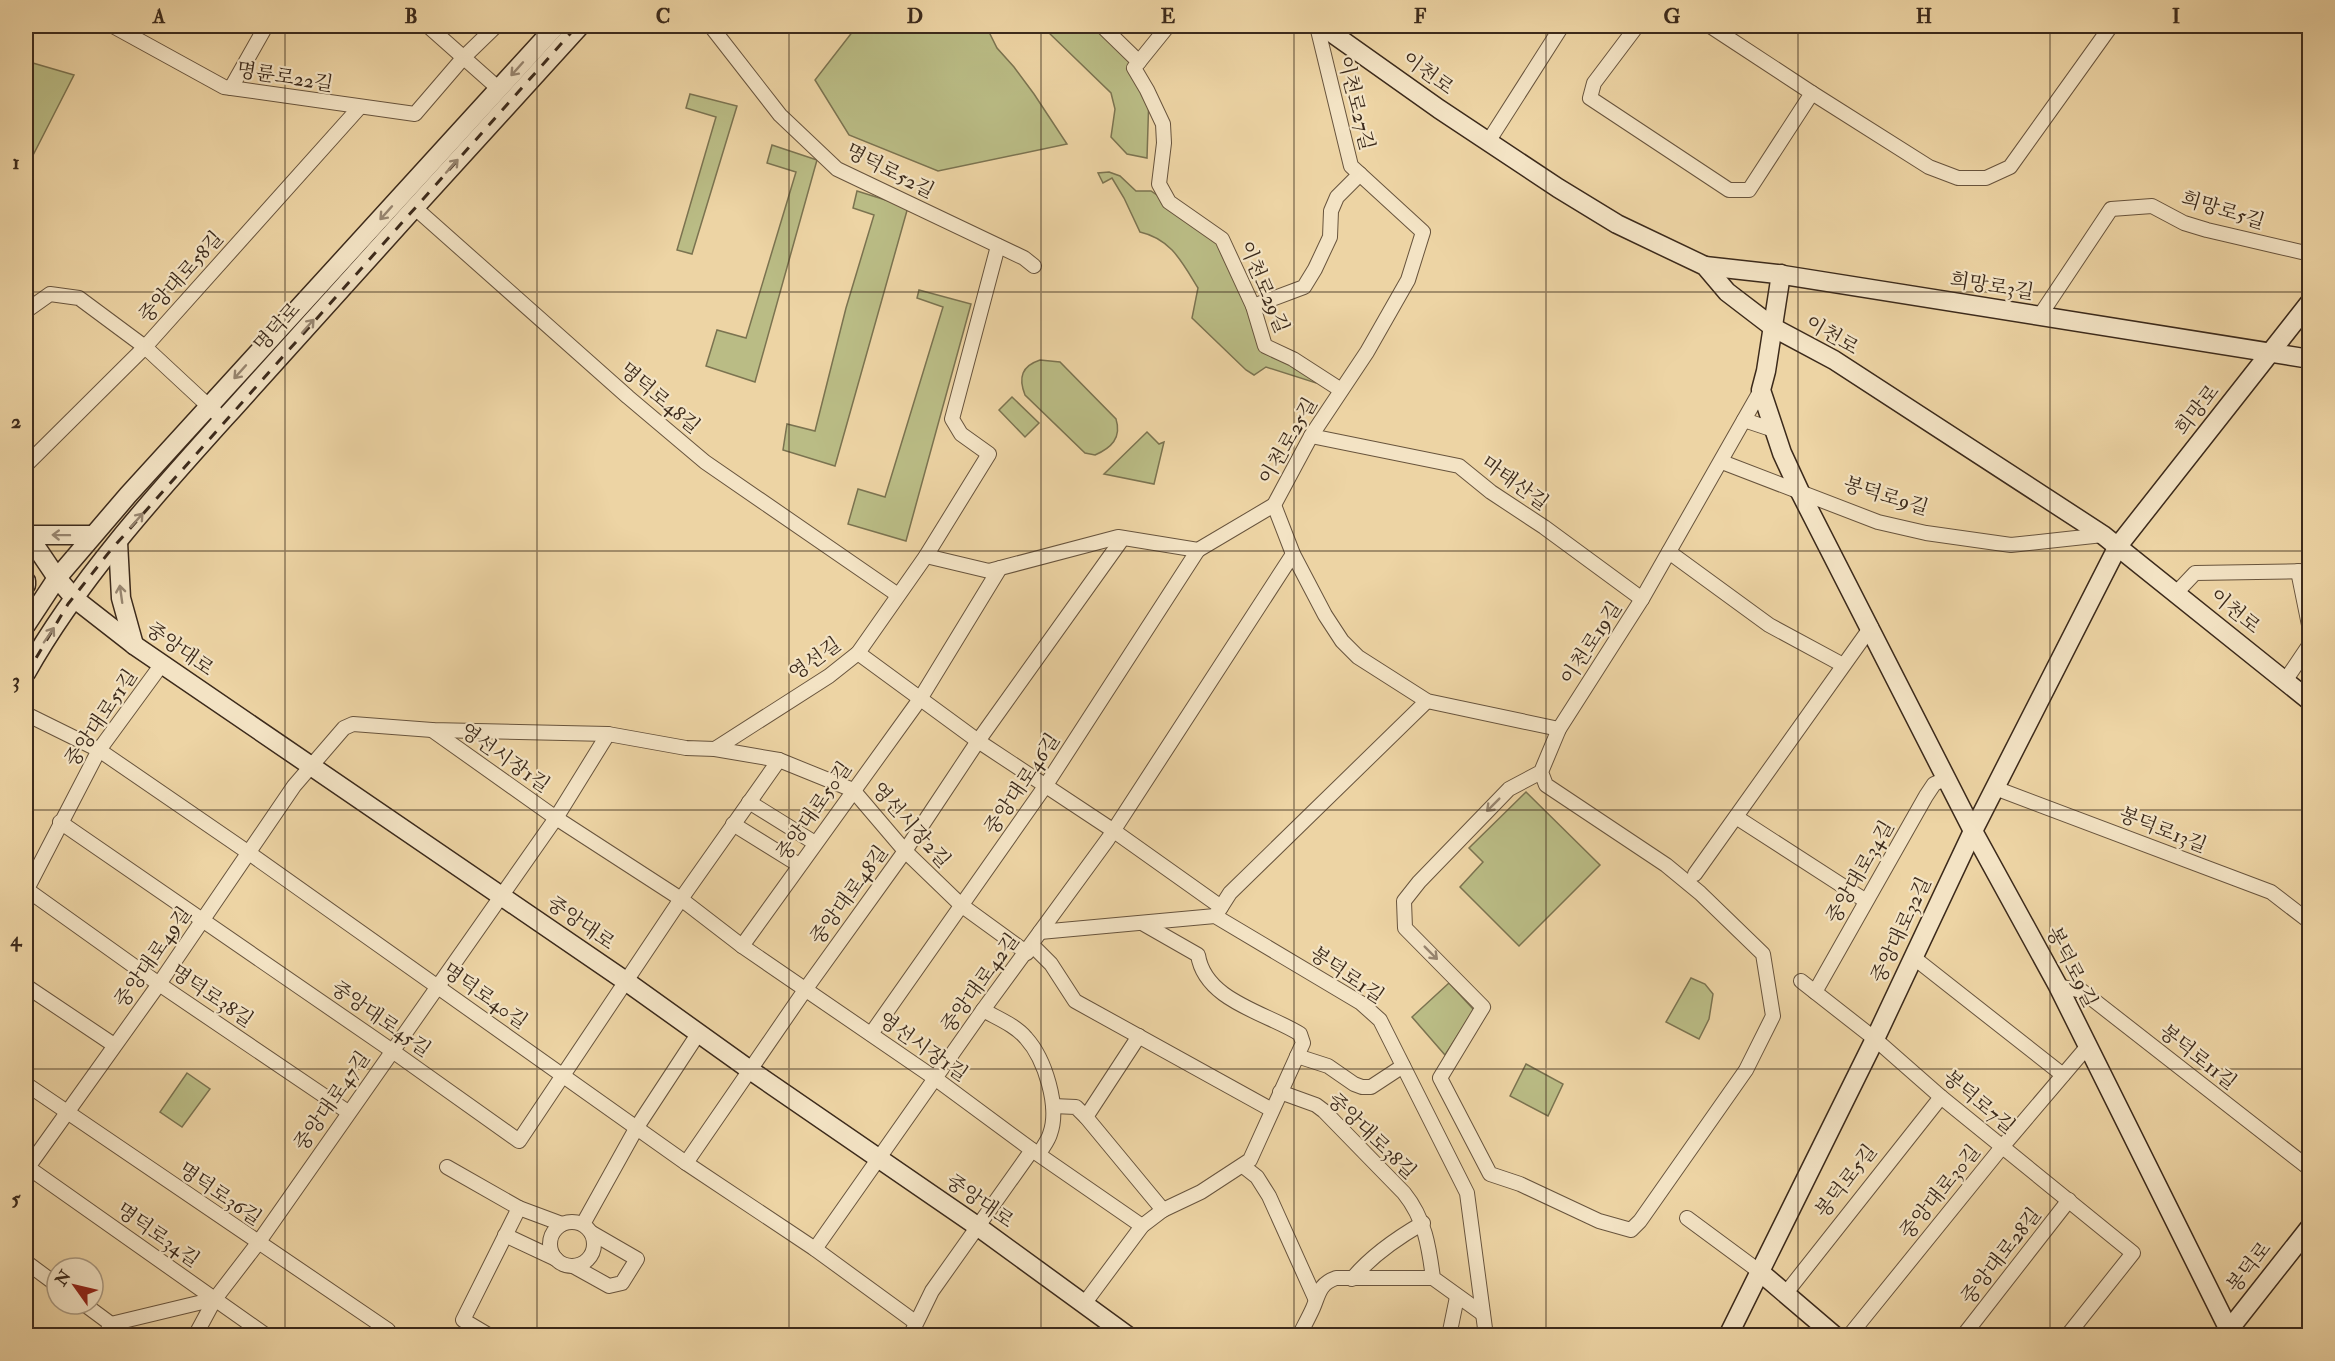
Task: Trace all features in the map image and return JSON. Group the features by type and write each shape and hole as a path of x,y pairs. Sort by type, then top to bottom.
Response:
{"main road":[{"name":"명덕로","path":"26,625 57,578 93,535 556,26"},
{"name":"명덕로","path":"26,673 75,599 118,542 414,207 580,26"},
{"name":"이천로","path":"1322,26 1488,142 1617,224 1705,266 1727,292 1774,328 1834,360 2103,535 2177,592 2310,701"},
{"name":"희망로3길","path":"1705,266 1781,274 2310,359"},
{"name":"봉덕로9길","path":"1781,274 1774,328 1761,390 1774,430 1800,492 1974,831 2058,986 2228,1334"},
{"name":"희망로","path":"2118,546 2310,302"},
{"path":"27,534 93,535"},
{"name":"중앙대로","path":"27,534 57,578 75,599 134,645 627,982 698,1034 978,1226 1128,1335"},
{"path":"118,542 121,598 134,645"},
{"name":"중앙대로32길","path":"1728,1335 1875,1039 1995,788 2118,546"},
{"name":"봉덕로","path":"2228,1334 2310,1227"},
{"path":"1760,1272 1835,1335"}],"street":[{"name":"명륜로22길","path":"113,26 224,87 359,108 416,114 464,57"},
{"path":"231,88 266,26"},
{"path":"428,26 499,89"},
{"path":"464,57 496,26"},
{"name":"명덕로52길","path":"713,26 713,29 780,115 837,169 1024,258 1034,266"},
{"path":"1102,26 1139,62 1168,26"},
{"name":"이천로27길","path":"1317,26 1351,166 1423,232"},
{"path":"1488,142 1562,26"},
{"path":"1636,26 1594,83 1590,99 1729,190 1749,190 1812,93"},
{"path":"1710,26 1929,167 1958,178 1986,178 2010,167 2111,26"},
{"name":"이천로29길","path":"1139,62 1134,68 1163,124 1164,143 1159,184 1169,202 1222,239 1253,306 1265,346 1293,359 1341,390"},
{"name":"중앙대로58길","path":"26,465 145,346 359,108"},
{"path":"1253,306 1304,287 1330,237 1331,211 1337,197 1360,174"},
{"name":"희망로5길","path":"2039,317 2111,210 2152,206 2184,223 2207,230 2310,254"},
{"name":"명덕로48길","path":"414,207 627,397 705,462 898,595"},
{"name":"이천로25길","path":"1198,550 1274,505 1311,436 1367,352 1408,280 1423,232"},
{"name":"영선길","path":"716,748 829,676 858,652 926,556 989,454 961,434 952,419 998,246"},
{"path":"26,311 50,294 79,298 145,346 224,420"},
{"name":"이천로19길","path":"1541,772 1559,729 1642,599 1761,390"},
{"path":"1744,420 1774,430"},
{"name":"마태산길","path":"1311,436 1459,466 1491,492 1544,527 1642,599"},
{"path":"1722,462 1800,492"},
{"name":"봉덕로9길","path":"1800,492 1878,522 2000,544 2011,545 2103,535"},
{"path":"1274,505 1293,554 1325,615 1342,641 1358,657 1427,701 1559,729"},
{"path":"926,556 989,571 1118,537 1198,550"},
{"name":"중앙대로48길","path":"686,1163 978,741 1123,538"},
{"name":"중앙대로46길","path":"872,1035 1046,785 1198,550"},
{"path":"1669,552 1768,625 1843,665"},
{"name":"중앙대로42길","path":"815,1249 983,1010 1114,831 1293,554"},
{"name":"중앙대로50길","path":"742,946 920,699 1000,568"},
{"path":"2177,592 2195,573 2304,571 2310,630"},
{"path":"1695,874 1870,627"},
{"path":"2285,681 2310,644"},
{"path":"858,652 978,741 1114,831 1218,911"},
{"name":"중앙대로51길","path":"26,890 99,750 162,664"},
{"path":"1040,932 1142,923 1218,911 1230,893 1427,701"},
{"name":"명덕로40길","path":"26,714 99,750 249,853 564,1074 686,1163 815,1249 912,1329"},
{"name":"중앙대로49길","path":"26,1168 159,984 294,786 344,728 353,724 432,730"},
{"path":"432,730 608,734 686,748 716,748"},
{"name":"영선시장1길","path":"432,730 556,818 681,899 742,946 936,1079 1035,1152 1142,1226"},
{"name":"영선시장1길","path":"501,895 556,818 608,734"},
{"name":"영선시장2길","path":"716,748 779,760 853,790 904,851 961,905 1051,964 1075,1001 1272,1110"},
{"path":"681,899 779,760"},
{"path":"1541,772 1546,785 1666,865 1700,893 1763,954 1773,1016 1746,1070 1640,1221 1631,1230 1599,1221 1520,1184 1490,1174 1440,1078 1483,1007 1405,928 1404,901 1419,882 1509,789 1541,772"},
{"name":"중앙대로34길","path":"1815,992 1926,795 1934,784 1947,778"},
{"name":"봉덕로13길","path":"1995,788 2271,892 2310,922"},
{"path":"748,802 815,843"},
{"path":"1736,817 1866,901"},
{"name":"중앙대로45길","path":"60,822 392,1050 519,1141 681,899"},
{"path":"733,824 800,866"},
{"name":"명덕로38길","path":"26,890 159,984 348,1112"},
{"name":"중앙대로47길","path":"195,1335 215,1299 258,1243 501,895"},
{"name":"봉덕로1길","path":"1218,911 1361,1003 1380,1020 1467,1193 1486,1335"},
{"path":"1084,1304 1142,1226 1163,1210 1201,1192 1250,1160 1303,1043 1300,1034 1285,1024 1245,1007 1220,992 1200,968 1198,955 1142,923"},
{"path":"1913,957 2063,1076"},
{"name":"봉덕로7길","path":"1800,981 1875,1039 1941,1097 2133,1253 2067,1335"},
{"path":"26,986 114,1045"},
{"name":"봉덕로11길","path":"2058,986 2082,991 2310,1169"},
{"path":"912,1329 932,1291 978,1226 1050,1134 1053,1098 1036,1052 1026,1038 983,1010"},
{"path":"573,1266 587,1261 592,1255 594,1248 587,1229 637,1127 698,1034"},
{"path":"1086,1117 1139,1036"},
{"name":"중앙대로30길","path":"1849,1335 2002,1147 2087,1047"},
{"path":"1297,1056 1328,1066 1362,1087 1371,1087 1403,1066"},
{"name":"명덕로36길","path":"26,1084 65,1113 388,1330 384,1335"},
{"name":"중앙대로38길","path":"1280,1092 1316,1105 1324,1111 1404,1193 1415,1207 1423,1223 1433,1278"},
{"name":"봉덕로5길","path":"1786,1293 1941,1097"},
{"path":"1053,1106 1076,1107 1163,1210"},
{"path":"1243,1166 1257,1177 1269,1196 1315,1298"},
{"path":"447,1167 519,1208 562,1224 576,1222 637,1259 622,1282 609,1286 556,1259 552,1254 550,1240 552,1234 562,1224"},
{"name":"명덕로34길","path":"26,1168 267,1335"},
{"name":"중앙대로28길","path":"1963,1335 2069,1200"},
{"path":"490,1335 463,1320 519,1208"},
{"path":"1687,1218 1760,1272"},
{"path":"1352,1279 1361,1267 1423,1223"},
{"path":"504,1235 556,1259"},
{"path":"26,1262 45,1276"},
{"path":"1299,1335 1314,1305 1315,1298 1327,1281 1336,1278 1433,1278 1483,1314"},
{"path":"1449,1335 1457,1297"},
{"path":"95,1316 108,1330 215,1299"}],"green space":[{"path":"857,26 986,26 997,48 1034,94 1067,144 938,171 849,135 815,80"},
{"path":"1038,26 1102,26 1139,62 1149,94 1147,158 1127,154 1111,137 1115,109 1111,93 1046,30"},
{"path":"26,61 74,75 26,169"},
{"path":"690,94 737,106 692,254 677,250 716,117 686,108"},
{"path":"772,145 817,160 755,382 706,366 717,330 746,338 796,172 767,163"},
{"path":"1109,172 1120,176 1136,191 1151,191 1222,239 1265,346 1321,377 1316,383 1266,367 1254,375 1192,318 1198,288 1181,261 1168,246 1151,235 1140,232 1112,178 1103,183 1098,173"},
{"path":"857,191 908,207 835,466 783,450 787,424 815,431 846,308 874,215 853,208"},
{"path":"919,290 971,304 906,541 848,524 858,489 885,497 943,307 917,298"},
{"path":"1040,360 1060,362 1116,419 1118,432 1110,446 1095,455 1085,453 1025,395 1022,383 1023,373 1029,365"},
{"path":"1012,397 1039,423 1025,437 999,410"},
{"path":"1147,432 1159,444 1164,442 1154,484 1104,474"},
{"path":"1526,792 1600,865 1519,946 1460,887 1483,862 1469,848"},
{"path":"1691,978 1705,984 1713,994 1709,1019 1699,1039 1666,1022"},
{"path":"1449,983 1474,1010 1445,1055 1412,1017"},
{"path":"1526,1064 1563,1084 1548,1116 1510,1096"},
{"path":"187,1073 210,1089 182,1127 160,1112"}],"railway":[{"path":"26,675 68,604 110,551 577,26"}]}
